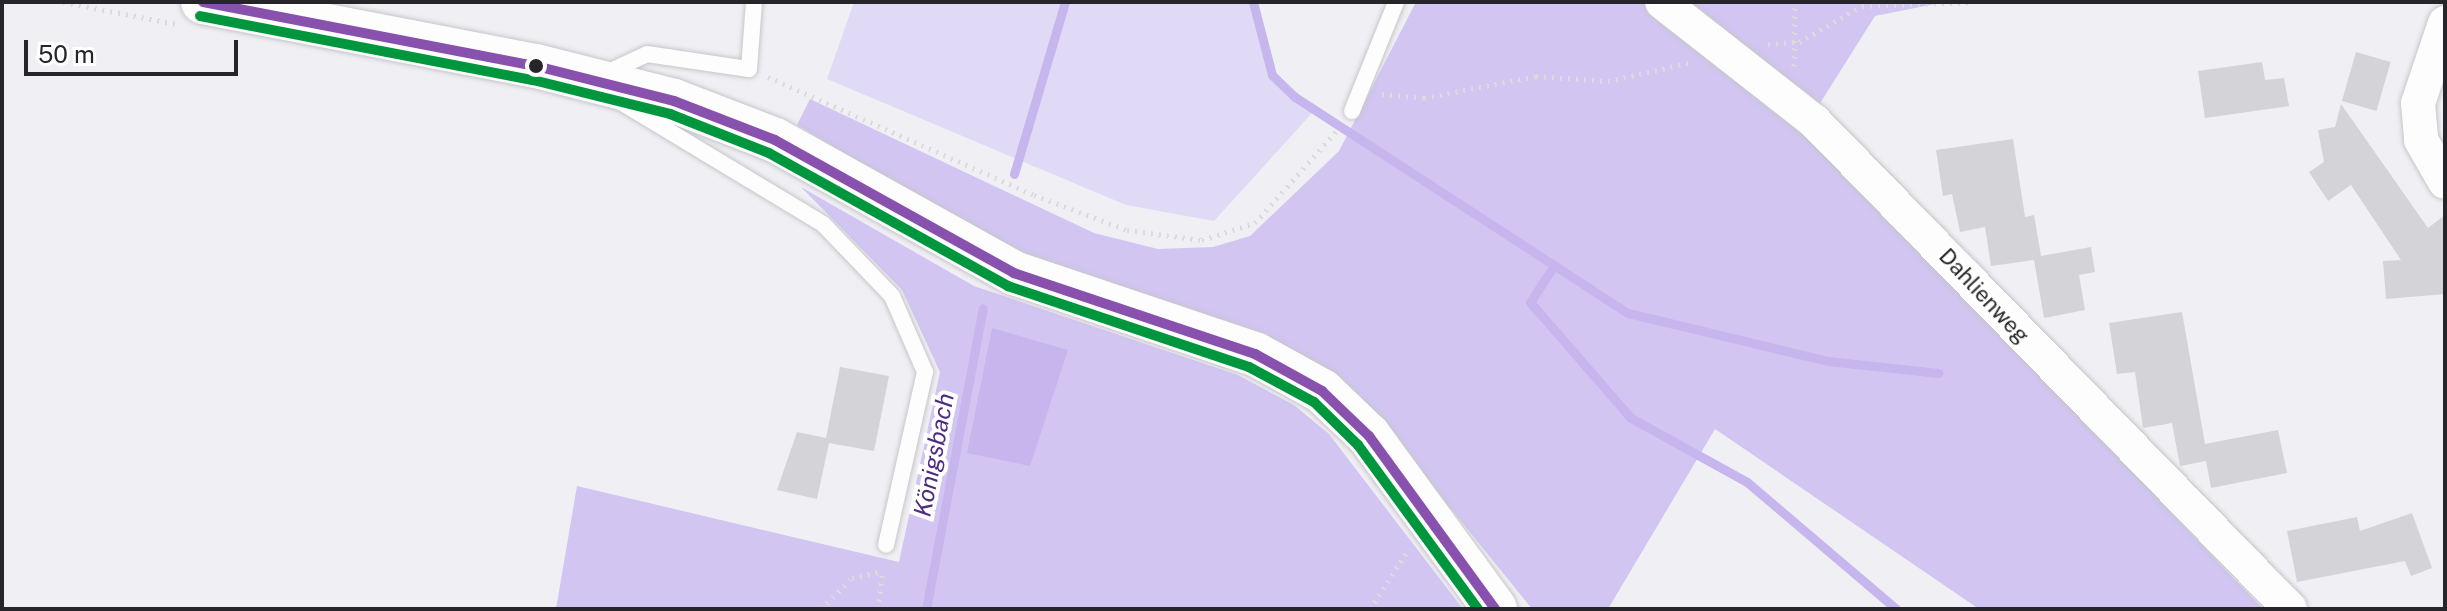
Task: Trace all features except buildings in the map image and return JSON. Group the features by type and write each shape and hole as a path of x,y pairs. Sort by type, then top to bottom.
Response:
{"main road":[{"path":"203,2 612,85 775,140 1014,273 1224,342 1304,380 1369,436 1495,609"}],"street":[{"name":"Dahlienweg","path":"1662,2 1779,91 1903,209 2290,609"},
{"path":"2445,23 2418,103 2421,140 2445,182"}],"lane":[{"path":"754,2 749,69 647,54 615,69 613,96 637,116 823,224 892,296 925,372 886,545"},
{"path":"1352,111 1396,2"}],"path":[{"path":"1779,91 1799,42 1795,2"},
{"path":"749,69 1127,230 1202,240 1255,223 1319,156 1352,111 1390,89 1424,98 1536,76 1608,81 1680,68 1724,48 1799,42 1862,6 1974,2"},
{"path":"1370,609 1413,542"},
{"path":"878,609 886,545"},
{"path":"821,609 852,578 883,571"}],"shaded area":[{"path":"854,2 1253,2 1272,75 1313,112 1214,221 1126,205 827,79"},
{"path":"1416,2 1643,2 1794,116 2263,609 1979,609 1715,429 1608,609 1532,609 1380,421 975,232 797,125 810,99 1094,233 1158,249 1213,247 1250,236 1339,151"},
{"path":"1687,2 1945,2 1875,16 1817,108"},
{"path":"801,187 974,286 1238,375 1294,405 1329,434 1463,609 556,609 577,486 899,562 940,372 902,290"},
{"path":"992,328 1068,350 1030,466 967,453"}],"waterway":[{"name":"Königsbach","path":"1014,174 1065,2"},
{"path":"1253,2 1272,75 1295,97 1628,313 1828,361 1938,373"},
{"path":"1551,270 1530,302 1631,418 1747,482 1896,609"},
{"name":"Königsbach","path":"926,609 983,308"}],"transit line":[{"path":"203,2 536,66 674,101 775,140 1014,273 1255,354 1322,391 1369,436 1495,609"},
{"path":"200,16 533,80 670,114 769,153 1008,286 1249,367 1314,402 1358,445 1478,609"}]}
